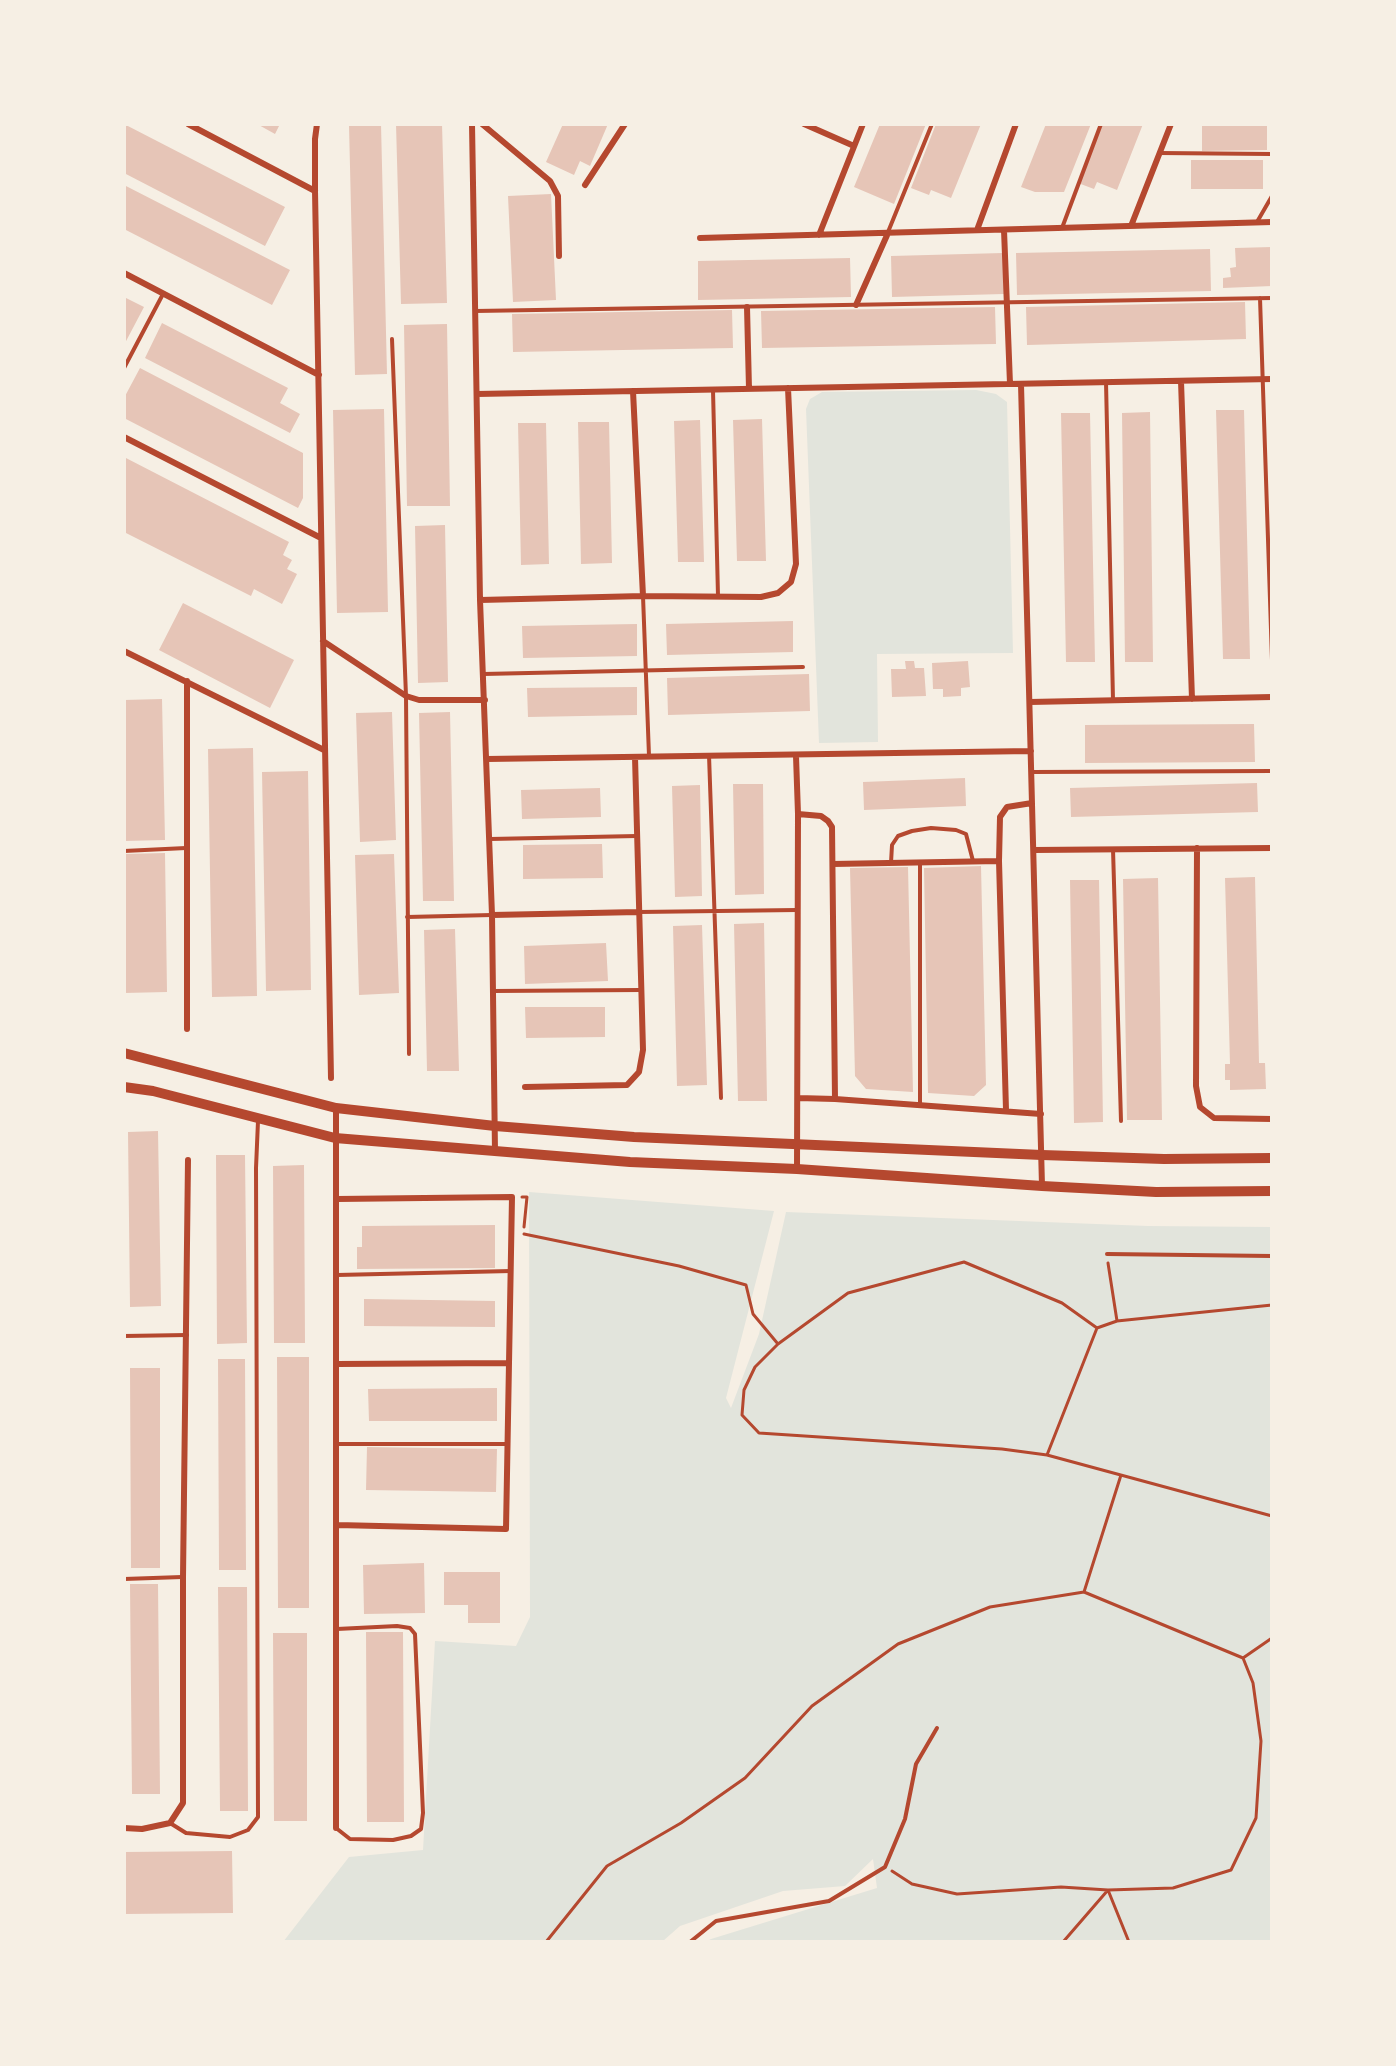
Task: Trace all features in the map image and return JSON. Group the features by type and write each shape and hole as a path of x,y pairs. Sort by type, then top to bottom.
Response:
{"street":[{"path":"188,124 315,191"},
{"path":"317,124 315,191 331,1078"},
{"path":"472,124 480,600 490,838 495,1152"},
{"path":"482,124 550,181 558,196 560,256"},
{"path":"585,185 625,124"},
{"path":"804,124 854,146"},
{"path":"819,235 863,124"},
{"path":"977,230 1016,124"},
{"path":"1131,226 1171,124"},
{"path":"700,238 1272,222"},
{"path":"1004,230 1010,384"},
{"path":"856,305 888,233"},
{"path":"124,273 319,375"},
{"path":"747,307 749,389"},
{"path":"477,394 1272,379"},
{"path":"1181,381 1192,699"},
{"path":"1021,384 1042,1186"},
{"path":"480,600 643,596 761,597 778,593 791,582 796,564 788,388"},
{"path":"633,391 643,596"},
{"path":"124,437 321,538"},
{"path":"323,641 406,696 419,700 485,700"},
{"path":"124,651 324,750"},
{"path":"187,681 188,1029"},
{"path":"1030,702 1272,697"},
{"path":"487,759 1031,751"},
{"path":"796,756 798,814 797,1169"},
{"path":"525,1087 627,1085 639,1072 643,1050 635,757"},
{"path":"1006,1110 999,861 1000,817 1007,807 1032,803"},
{"path":"798,814 821,816 828,820 832,827 835,1099"},
{"path":"1197,848 1196,1086 1200,1107 1214,1118 1272,1119"},
{"path":"1034,850 1272,848"},
{"path":"833,864 999,861"},
{"path":"492,915 639,912"},
{"path":"124,1053 336,1108 495,1126 634,1137 1042,1155 1164,1159 1272,1158"},
{"path":"124,1087 153,1091 335,1138 630,1162 797,1169 1042,1186 1156,1192 1272,1191"},
{"path":"798,1098 1041,1114"},
{"path":"336,1108 336,1828"},
{"path":"124,1828 142,1829 170,1823 183,1803 188,1160"},
{"path":"337,1199 512,1197 506,1529 337,1524"},
{"path":"337,1364 509,1363"}],"lane":[{"path":"888,233 932,124"},
{"path":"1062,228 1101,124"},
{"path":"1159,153 1272,154"},
{"path":"1257,222 1272,196"},
{"path":"124,368 163,293"},
{"path":"1260,298 1272,660"},
{"path":"475,311 1272,298"},
{"path":"392,339 406,696 409,1054"},
{"path":"1106,382 1113,700"},
{"path":"713,390 718,596"},
{"path":"643,596 649,757"},
{"path":"483,674 802,667"},
{"path":"709,755 721,1098"},
{"path":"1032,772 1272,771"},
{"path":"891,863 892,845 898,836 932,828 956,830 966,834 973,861"},
{"path":"490,838 637,836"},
{"path":"124,851 187,848"},
{"path":"1113,849 1121,1121"},
{"path":"920,862 920,1105"},
{"path":"639,912 797,910"},
{"path":"407,917 492,915"},
{"path":"493,991 641,990"},
{"path":"170,1823 186,1833 230,1837 248,1830 258,1817 256,1168 258,1118"},
{"path":"1107,1254 1272,1256"},
{"path":"337,1275 511,1271"},
{"path":"124,1336 187,1335"},
{"path":"337,1444 508,1444"},
{"path":"124,1579 183,1577"},
{"path":"336,1828 350,1839 393,1840 411,1836 421,1829 423,1813 415,1634 410,1628 397,1626 337,1629"},
{"path":"690,1941 716,1921 829,1901 885,1866 905,1819 916,1764 938,1728"}],"path":[{"path":"524,1234 679,1266 746,1286 753,1314 778,1344"},
{"path":"1107,1254 1117,1321"},
{"path":"1097,1328 1062,1303 964,1262 848,1293 778,1344 755,1367 744,1390 742,1415 759,1433 979,1447 1047,1455 1272,1516"},
{"path":"1047,1455 1097,1328 1117,1321 1272,1305"},
{"path":"1084,1592 1121,1475"},
{"path":"546,1941 607,1866 681,1823 745,1778 812,1706 898,1644 990,1607 1084,1592 1243,1658 1252,1683 1261,1741 1257,1818 1231,1870 1173,1888 1108,1890 1061,1887 957,1894 912,1884 885,1866"},
{"path":"1243,1658 1272,1638"},
{"path":"1063,1941 1108,1890"},
{"path":"1108,1890 1129,1941"}],"shaded area":[{"path":"976,390 996,394 1007,402 1013,653 877,654 878,742 819,743 806,409 810,399 822,392"},
{"path":"529,1192 774,1211 726,1398 731,1408 759,1334 786,1212 1148,1226 1271,1227 1271,1941 707,1941 877,1888 873,1859 845,1886 783,1891 680,1926 663,1941 283,1942 349,1857 423,1850 435,1641 516,1646 530,1617"}],"building":[{"path":"124,124 285,207 265,246 124,173"},
{"path":"257,124 280,124 275,134"},
{"path":"381,124 387,374 355,375 349,125"},
{"path":"396,124 442,124 447,303 401,304"},
{"path":"563,124 608,124 590,166 580,161 574,175 546,162"},
{"path":"880,124 926,124 894,204 854,187"},
{"path":"936,124 981,124 951,198 931,190 929,195 911,188"},
{"path":"1046,124 1091,124 1064,192 1035,192 1021,187"},
{"path":"1102,124 1143,124 1117,190 1097,182 1094,189 1078,183"},
{"path":"1202,124 1267,124 1267,150 1202,151"},
{"path":"1191,160 1263,160 1263,189 1191,189"},
{"path":"124,185 290,270 272,305 124,229"},
{"path":"551,194 556,300 513,302 508,196"},
{"path":"1272,247 1272,286 1223,288 1223,278 1231,277 1230,268 1236,267 1235,248"},
{"path":"1210,249 1211,291 1017,295 1016,253"},
{"path":"1003,253 1004,294 892,297 891,256"},
{"path":"850,258 851,297 698,300 698,261"},
{"path":"124,297 144,307 124,345"},
{"path":"1245,302 1246,339 1027,345 1026,307"},
{"path":"995,307 996,344 762,348 761,311"},
{"path":"732,310 733,348 513,352 512,314"},
{"path":"162,323 288,388 280,403 300,414 290,433 145,358"},
{"path":"447,324 450,506 407,506 404,325"},
{"path":"140,368 303,453 303,498 298,508 124,418 124,398"},
{"path":"384,409 388,612 337,613 333,410"},
{"path":"1216,410 1244,410 1250,659 1223,659"},
{"path":"1150,412 1153,662 1125,662 1122,413"},
{"path":"1061,413 1090,413 1095,662 1066,662"},
{"path":"762,419 766,561 737,561 733,420"},
{"path":"700,420 704,562 678,562 674,421"},
{"path":"578,422 609,422 612,563 581,564"},
{"path":"518,423 546,423 549,564 521,565"},
{"path":"124,457 289,542 283,555 292,560 287,569 297,574 282,604 254,589 251,596 124,532"},
{"path":"445,525 448,682 418,683 415,526"},
{"path":"183,603 294,660 270,708 159,650"},
{"path":"793,621 793,652 667,655 666,624"},
{"path":"637,624 637,656 523,658 522,626"},
{"path":"905,661 914,661 915,668 924,668 926,696 892,697 891,669 906,669"},
{"path":"968,661 970,687 961,688 961,696 943,697 943,689 933,689 932,663"},
{"path":"809,674 810,711 668,715 667,678"},
{"path":"637,687 637,715 528,717 527,688"},
{"path":"162,699 165,840 124,841 124,700"},
{"path":"392,712 396,840 360,842 356,713"},
{"path":"450,712 454,901 423,901 419,713"},
{"path":"1254,724 1255,762 1085,763 1085,725"},
{"path":"253,748 257,996 212,997 208,749"},
{"path":"308,771 311,990 266,991 262,772"},
{"path":"965,778 966,806 864,810 863,782"},
{"path":"1257,783 1258,812 1071,817 1070,788"},
{"path":"733,784 763,784 764,894 735,895"},
{"path":"700,785 702,896 675,897 672,786"},
{"path":"600,788 601,817 522,819 521,790"},
{"path":"602,844 603,878 523,879 523,845"},
{"path":"165,853 167,992 124,993 124,854"},
{"path":"394,854 399,993 359,995 355,855"},
{"path":"981,866 986,1085 974,1096 928,1093 924,868"},
{"path":"908,867 913,1092 866,1089 855,1076 850,868"},
{"path":"1255,877 1259,1063 1265,1063 1266,1089 1230,1090 1230,1080 1225,1080 1225,1064 1230,1064 1225,878"},
{"path":"1158,878 1162,1120 1127,1120 1123,879"},
{"path":"1070,880 1099,880 1103,1122 1074,1123"},
{"path":"764,923 767,1101 738,1101 734,924"},
{"path":"702,925 707,1085 677,1086 673,926"},
{"path":"455,929 459,1071 427,1071 424,930"},
{"path":"606,943 608,981 525,984 524,946"},
{"path":"525,1007 605,1007 605,1037 526,1038"},
{"path":"158,1131 161,1306 130,1307 128,1132"},
{"path":"216,1155 245,1155 247,1343 217,1344"},
{"path":"304,1165 305,1343 274,1343 273,1166"},
{"path":"495,1225 495,1268 357,1269 357,1247 362,1247 362,1226"},
{"path":"364,1299 495,1301 495,1327 364,1326"},
{"path":"277,1357 309,1357 309,1608 278,1608"},
{"path":"218,1359 245,1359 246,1570 219,1570"},
{"path":"130,1368 160,1368 160,1568 131,1568"},
{"path":"497,1388 497,1421 369,1421 368,1389"},
{"path":"367,1447 497,1449 496,1492 366,1490"},
{"path":"424,1563 425,1613 364,1614 363,1565"},
{"path":"444,1572 500,1572 500,1623 468,1623 468,1605 444,1605"},
{"path":"130,1584 158,1584 160,1794 132,1794"},
{"path":"218,1587 247,1587 248,1811 220,1811"},
{"path":"366,1632 403,1632 404,1822 367,1822"},
{"path":"273,1633 307,1633 307,1821 274,1821"},
{"path":"232,1851 233,1913 124,1914 124,1852"}]}
